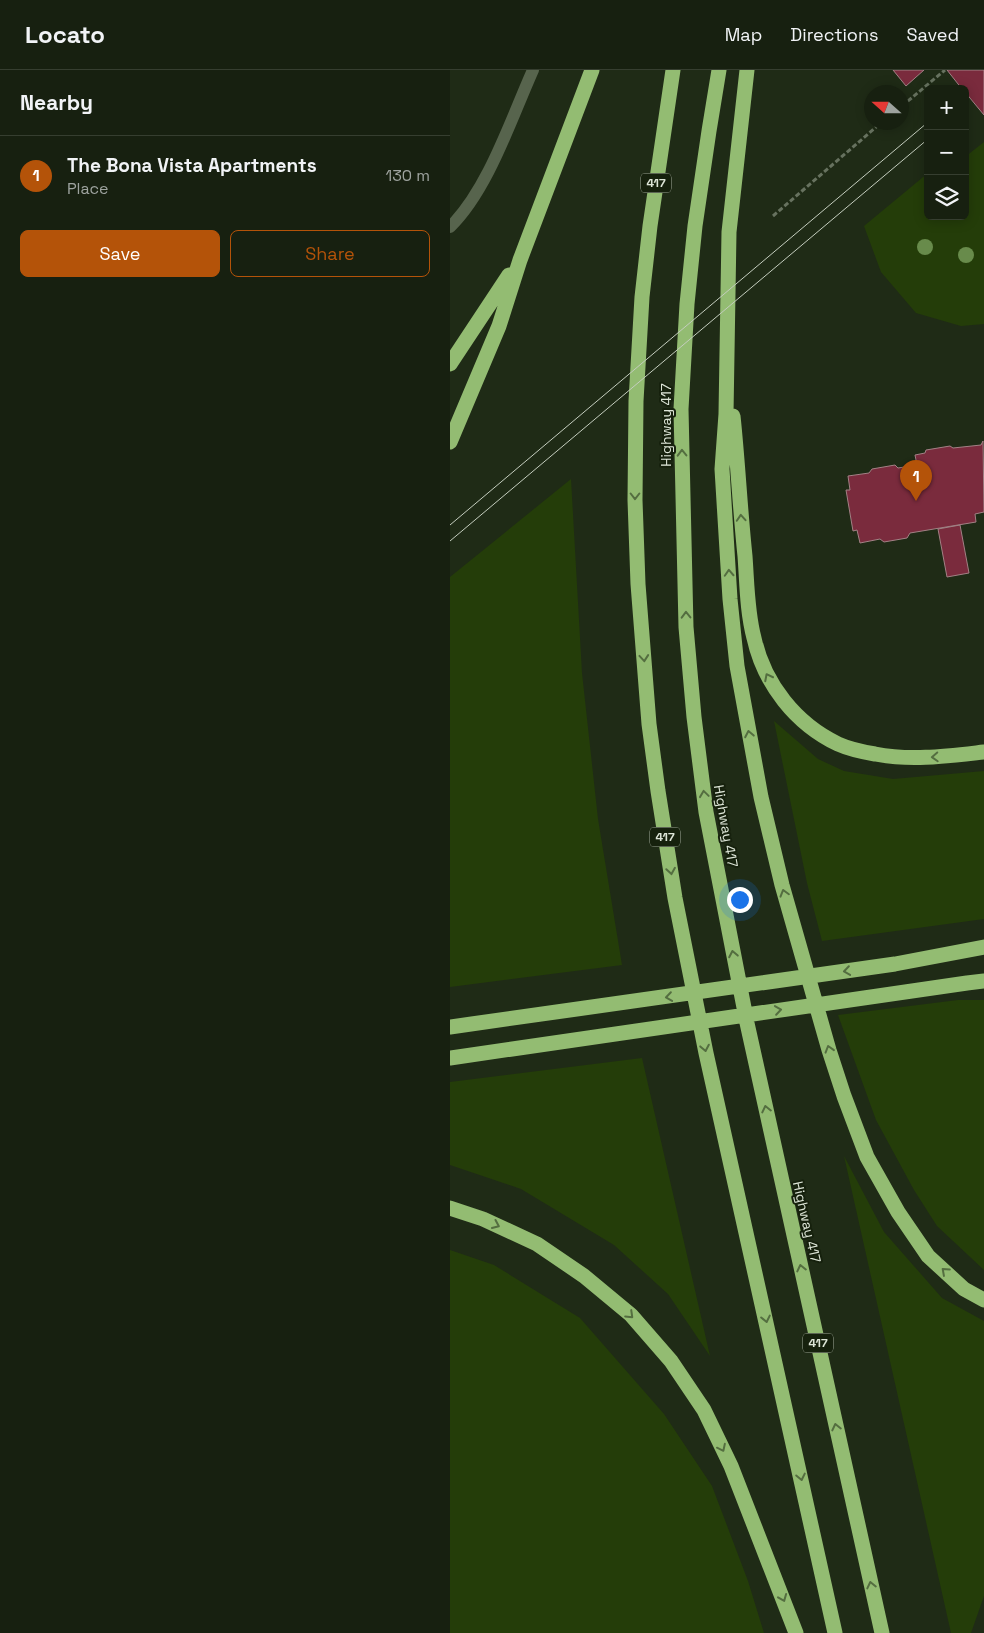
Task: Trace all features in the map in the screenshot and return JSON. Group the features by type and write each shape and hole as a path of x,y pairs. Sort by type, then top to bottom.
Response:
{"highway":[{"path":"450,442 499,326 520,260 592,70"},
{"name":"417","path":"673,70 650,226 642,297 636,401 635,447 638,584 650,724 658,792 675,898 706,1054 835,1633"},
{"name":"Highway 417","path":"720,70 709,131 692,256 683,360 681,409 686,627 694,718 706,812 747,1023 882,1633"},
{"path":"747,70 729,232 726,414 722,469 730,599 736,656 761,797 782,886 829,1050 867,1157 898,1212 928,1256 964,1289 984,1300"},
{"path":"450,364 520,260"},
{"path":"727,345 750,614 754,639 765,671 773,686 784,701 808,725 840,745 849,748 903,757 936,757 984,752"},
{"path":"450,1027 895,964 984,947"},
{"path":"450,1058 984,981"},
{"path":"450,1208 482,1219 537,1244 584,1276 631,1315 671,1361 704,1410 731,1466 796,1633"}],"street":[{"path":"450,227 459,218 487,175 533,70"}],"path":[{"path":"909,100 945,70"},
{"path":"773,216 873,130"}],"green space":[{"path":"984,142 984,324 961,326 916,313 881,272 864,226 924,176 924,220 969,220 969,154"},
{"path":"571,479 582,673 598,819 622,965 450,987 450,577"},
{"path":"774,721 818,759 844,771 893,779 984,771 984,919 822,941 807,883"},
{"path":"958,1000 984,1000 984,1270 937,1226 914,1190 876,1120 838,1015"},
{"path":"642,1058 710,1356 668,1294 614,1245 521,1189 450,1165 450,1082"},
{"path":"844,1156 884,1232 942,1298 984,1321 984,1596 971,1633 951,1633"},
{"path":"450,1250 494,1265 580,1318 664,1414 712,1486 748,1581 764,1633 450,1633"}],"building":[{"path":"893,70 924,70 907,85"},
{"path":"947,70 984,70 984,115 969,97 969,85 959,85"},
{"path":"983,441 984,512 975,514 976,522 910,533 907,538 884,542 880,539 860,543 857,530 853,531 846,490 850,490 848,476 869,473 872,469 895,465 898,468 917,465 915,455 925,453 926,450 950,446 953,448 981,445"},
{"path":"960,525 969,573 947,577 938,529"}],"tram line":[{"path":"450,525 924,126"},
{"path":"450,541 924,142"}],"place":[{"name":"The Bona Vista Apartments","path":"916,501"}]}
